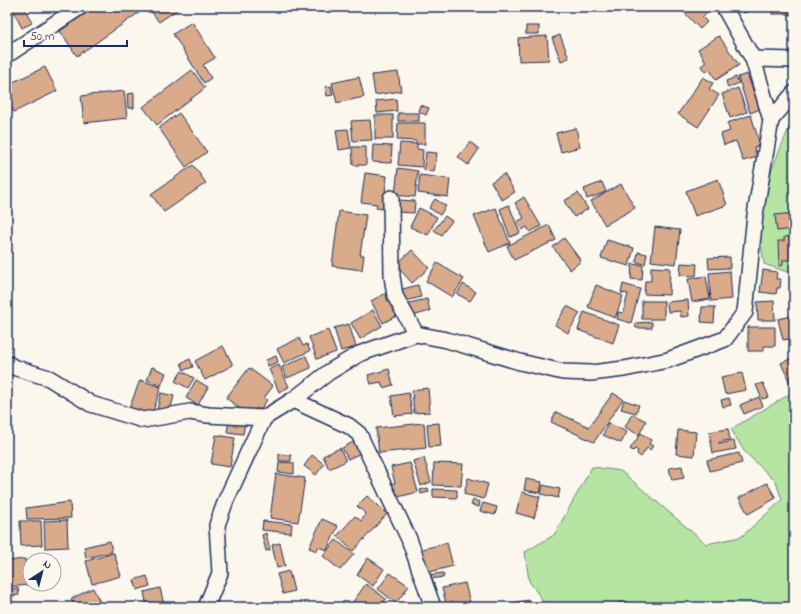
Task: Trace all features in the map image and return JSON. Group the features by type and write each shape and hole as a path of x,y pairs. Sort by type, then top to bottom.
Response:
{"street":[{"path":"7,55 80,7"},
{"path":"206,607 220,573 217,525 226,500 264,418 293,400 329,372 359,354 416,334 447,340 520,362 563,372 591,373 624,369 668,360 706,348 725,339 745,312 755,215 771,120 752,59 724,7"},
{"path":"752,59 794,60"},
{"path":"771,120 794,93"},
{"path":"391,198 392,276 395,296 416,334"},
{"path":"7,363 13,367 50,378 91,404 143,420 190,412 208,415 264,418"},
{"path":"293,400 349,426 359,434 409,540 433,607"}],"green space":[{"path":"794,116 794,272 787,272 764,264 759,231 771,171"},
{"path":"794,393 794,607 547,607 529,581 525,552 554,535 592,467 621,471 706,544 741,537 782,500 776,482 744,451 731,429"}],"building":[{"path":"11,7 24,7 32,23 22,28"},
{"path":"95,7 147,7 77,56 60,31"},
{"path":"148,7 181,7 159,22"},
{"path":"679,7 711,8 702,17 707,22 700,29"},
{"path":"740,7 756,7 744,13"},
{"path":"772,7 792,7 792,14 772,14"},
{"path":"192,22 215,58 203,65 211,78 204,83 173,34"},
{"path":"526,26 539,26 539,34 526,34"},
{"path":"560,35 569,58 561,61 552,38"},
{"path":"547,36 549,60 519,61 518,38"},
{"path":"719,36 739,65 716,80 710,70 705,72 701,66 706,62 698,49"},
{"path":"45,67 57,91 14,112 8,102 13,100 7,85"},
{"path":"192,70 205,88 157,125 143,107"},
{"path":"398,72 401,91 375,95 372,75"},
{"path":"747,74 760,109 750,113 738,77"},
{"path":"359,77 364,97 337,103 332,83"},
{"path":"703,77 713,83 709,89 719,95 698,127 678,114"},
{"path":"736,77 739,83 728,88 726,81"},
{"path":"331,86 333,95 327,96 325,87"},
{"path":"738,88 747,112 730,118 722,94"},
{"path":"124,91 127,118 84,123 81,96"},
{"path":"134,93 134,108 128,108 127,94"},
{"path":"396,99 397,111 377,113 376,101"},
{"path":"420,105 429,108 426,115 418,111"},
{"path":"179,113 207,152 186,167 159,128"},
{"path":"398,113 419,113 419,121 398,121"},
{"path":"375,115 393,115 393,139 375,139"},
{"path":"751,115 760,145 754,147 757,157 743,161 736,141 724,145 721,134 730,131 727,123"},
{"path":"370,120 372,140 353,141 351,121"},
{"path":"398,123 425,123 425,144 416,144 416,141 397,140"},
{"path":"576,128 580,147 561,152 556,133"},
{"path":"348,129 351,148 339,150 336,130"},
{"path":"470,142 479,149 468,165 458,157"},
{"path":"400,143 417,144 417,149 423,150 422,167 398,165"},
{"path":"373,145 392,146 391,163 372,162"},
{"path":"352,147 366,147 366,165 353,165"},
{"path":"426,152 437,153 434,172 424,170"},
{"path":"193,165 206,183 164,212 151,194"},
{"path":"398,168 418,171 415,197 395,195"},
{"path":"365,173 387,176 383,209 376,208 377,204 361,202"},
{"path":"504,174 515,192 502,200 491,182"},
{"path":"420,175 450,179 448,197 418,193"},
{"path":"718,179 727,205 695,216 686,191"},
{"path":"602,182 606,192 587,199 584,189"},
{"path":"621,184 635,208 605,225 591,201"},
{"path":"578,193 588,209 574,217 564,201"},
{"path":"524,197 541,226 530,232 527,227 522,230 517,222 524,218 515,203"},
{"path":"435,199 446,206 440,215 429,208"},
{"path":"398,200 415,201 414,213 398,212"},
{"path":"509,205 520,233 510,237 500,209"},
{"path":"419,208 437,217 428,235 410,227"},
{"path":"496,208 510,243 489,252 474,216"},
{"path":"339,211 366,215 360,255 364,255 362,270 332,266"},
{"path":"794,213 794,229 777,231 775,215"},
{"path":"445,216 452,221 441,235 434,230"},
{"path":"549,225 556,240 514,260 507,246"},
{"path":"655,227 680,230 676,264 651,261"},
{"path":"794,236 794,260 783,260 783,265 779,266 778,241 784,241 784,237"},
{"path":"564,238 581,261 570,270 553,247"},
{"path":"607,240 634,248 629,266 601,258"},
{"path":"412,250 429,268 412,283 396,265"},
{"path":"638,252 647,254 645,264 636,262"},
{"path":"730,257 730,268 709,269 708,258"},
{"path":"437,263 464,279 452,297 426,281"},
{"path":"681,263 697,264 696,276 680,275"},
{"path":"632,264 643,265 642,280 631,279"},
{"path":"651,267 670,268 669,295 644,294 645,281 651,281"},
{"path":"763,270 777,272 776,279 781,279 780,288 777,288 776,294 760,292"},
{"path":"730,271 732,299 711,301 709,273"},
{"path":"706,276 710,299 692,302 688,279"},
{"path":"463,284 476,292 470,301 457,294"},
{"path":"623,284 640,289 631,323 617,319 618,312 623,313 628,294 621,293"},
{"path":"418,285 421,297 402,302 399,290"},
{"path":"596,285 623,296 615,318 588,307"},
{"path":"386,293 398,315 383,323 371,301"},
{"path":"427,299 430,311 409,317 405,304"},
{"path":"688,300 689,316 681,317 680,311 668,312 667,302"},
{"path":"642,301 664,301 664,319 642,319"},
{"path":"774,301 775,320 758,320 757,302"},
{"path":"567,306 580,313 568,333 555,325"},
{"path":"702,307 715,307 714,323 701,322"},
{"path":"373,310 382,326 360,339 351,323"},
{"path":"584,312 619,325 613,343 578,330"},
{"path":"792,316 794,338 783,340 778,319"},
{"path":"652,322 652,328 636,328 635,323"},
{"path":"349,324 356,347 341,351 334,328"},
{"path":"748,327 775,327 775,346 764,346 764,351 748,351"},
{"path":"328,330 336,352 317,359 309,337"},
{"path":"299,338 303,346 307,344 310,351 284,363 277,349"},
{"path":"223,346 233,365 205,380 195,361"},
{"path":"276,356 278,362 268,366 266,360"},
{"path":"306,356 311,368 287,378 282,367"},
{"path":"794,357 794,381 790,383 781,363"},
{"path":"190,359 193,367 184,370 181,363"},
{"path":"279,365 289,387 279,392 269,369"},
{"path":"152,367 166,373 161,386 147,380"},
{"path":"249,368 273,386 264,398 267,400 260,410 257,408 250,416 226,398"},
{"path":"389,369 393,385 383,388 381,382 371,384 368,375"},
{"path":"182,371 194,378 188,388 175,381"},
{"path":"742,373 746,390 725,394 721,377"},
{"path":"140,380 161,387 151,417 129,409"},
{"path":"196,380 208,387 198,405 186,398"},
{"path":"763,383 769,397 762,399 756,385"},
{"path":"428,388 430,412 414,413 412,390"},
{"path":"161,393 174,396 169,414 157,410"},
{"path":"409,393 412,414 394,416 391,396"},
{"path":"613,393 623,399 594,442 551,422 556,412 589,427"},
{"path":"759,397 763,406 744,414 740,405"},
{"path":"729,398 731,405 723,407 721,400"},
{"path":"624,400 639,405 636,413 621,409"},
{"path":"632,414 646,421 639,435 625,427"},
{"path":"229,420 245,423 243,434 227,432"},
{"path":"424,423 426,448 379,453 376,428"},
{"path":"439,423 441,446 429,447 427,424"},
{"path":"608,423 627,432 621,443 603,435"},
{"path":"728,429 730,440 719,442 719,444 734,441 736,449 713,453 709,432"},
{"path":"678,430 696,432 694,456 676,454"},
{"path":"641,433 651,440 649,444 653,446 650,450 647,448 641,457 637,454 638,451 635,449 633,451 630,449"},
{"path":"216,435 235,438 230,467 211,464"},
{"path":"355,441 361,453 348,459 342,448"},
{"path":"340,448 346,461 329,469 323,456"},
{"path":"739,453 742,463 710,471 707,460"},
{"path":"279,454 291,455 291,461 279,461"},
{"path":"312,455 324,464 316,475 304,466"},
{"path":"424,458 431,482 421,486 413,461"},
{"path":"279,462 294,463 294,474 278,472"},
{"path":"410,463 418,492 398,497 397,493 389,495 386,485 395,483 391,467"},
{"path":"434,463 463,464 461,486 433,485"},
{"path":"794,464 794,481 789,466"},
{"path":"682,466 684,478 672,480 669,468"},
{"path":"276,474 305,478 298,522 270,518"},
{"path":"468,478 488,484 484,499 464,494"},
{"path":"526,479 542,482 540,493 524,490"},
{"path":"767,483 776,498 748,514 739,498"},
{"path":"543,485 560,489 558,498 541,494"},
{"path":"428,488 429,492 421,494 420,490"},
{"path":"433,489 457,490 457,498 433,497"},
{"path":"522,492 540,497 534,518 516,513"},
{"path":"367,496 387,514 353,551 337,536 355,516 361,521 366,514 357,506"},
{"path":"473,500 480,502 479,507 471,505"},
{"path":"70,502 71,518 27,519 26,508"},
{"path":"483,503 497,507 495,515 480,511"},
{"path":"322,519 338,526 327,550 318,547 317,551 309,548"},
{"path":"67,520 68,547 45,548 44,521"},
{"path":"20,521 41,521 42,545 21,546"},
{"path":"263,521 292,524 291,533 262,530"},
{"path":"266,533 270,550 266,551 262,535"},
{"path":"336,540 354,554 340,570 323,556"},
{"path":"110,541 112,552 86,558 84,547"},
{"path":"280,543 285,566 277,568 272,545"},
{"path":"447,543 453,566 426,573 419,550"},
{"path":"114,553 121,576 92,584 86,561"},
{"path":"368,558 384,569 373,586 357,575"},
{"path":"22,559 22,586 7,587 7,561"},
{"path":"289,571 294,591 283,594 277,574"},
{"path":"390,573 409,586 396,603 378,589"},
{"path":"443,573 444,577 430,579 429,575"},
{"path":"147,576 150,586 137,590 134,580"},
{"path":"465,583 471,607 447,607 442,588"},
{"path":"366,584 386,599 380,607 358,607 352,603"},
{"path":"18,588 19,595 13,596 12,589"},
{"path":"93,588 100,602 90,607 75,607 71,599"},
{"path":"160,588 164,605 147,607 144,592"},
{"path":"529,600 530,607 506,607 506,604"},
{"path":"626,601 628,607 606,607"},
{"path":"7,603 17,603 18,607 7,607"}]}
